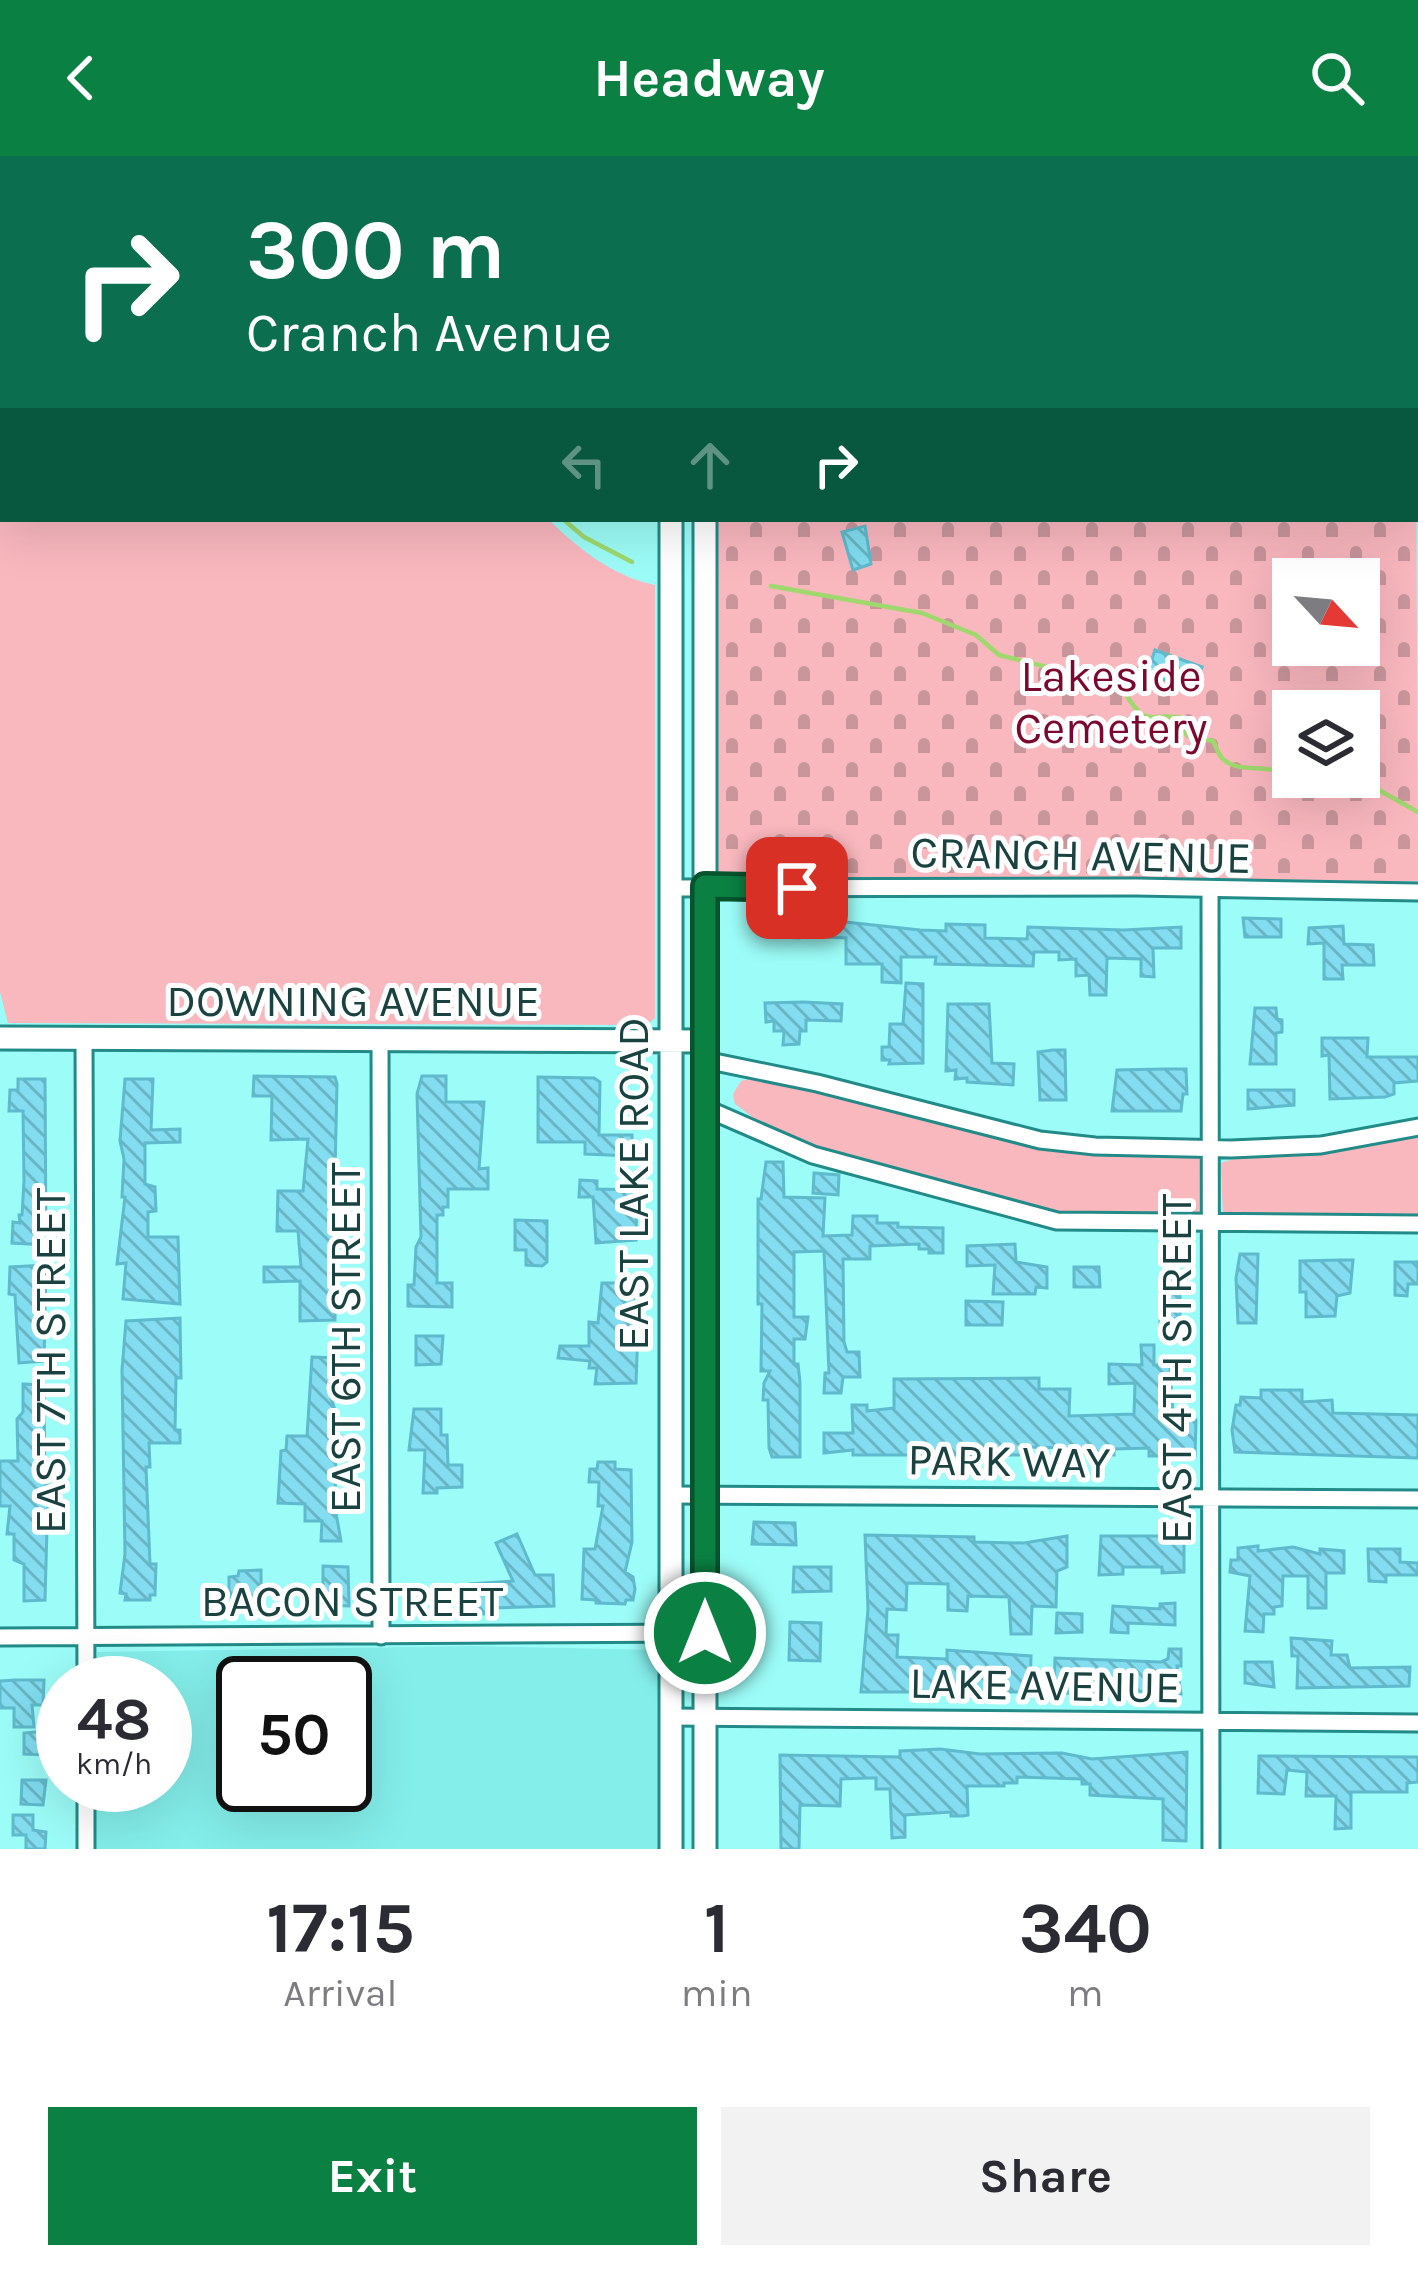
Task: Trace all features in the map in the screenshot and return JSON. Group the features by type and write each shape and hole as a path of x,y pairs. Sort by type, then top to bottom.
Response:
{"main road":[{"name":"EAST LAKE ROAD","path":"671,522 671,1849"},
{"name":"EAST LAKE ROAD","path":"705,522 705,1849"},
{"name":"DOWNING AVENUE","path":"0,1038 672,1040 705,1051"}],"street":[{"name":"CRANCH AVENUE","path":"671,887 1418,892"},
{"name":"EAST 4TH STREET","path":"1210,889 1211,1849"},
{"name":"EAST 7TH STREET","path":"84,1039 86,1656"},
{"name":"EAST 6TH STREET","path":"380,1039 381,1636"},
{"path":"705,1051 1040,1140 1095,1146 1321,1145 1418,1127"},
{"path":"705,1108 814,1155 1037,1217 1095,1224 1418,1224"},
{"name":"PARK WAY","path":"671,1495 1418,1499"},
{"name":"BACON STREET","path":"0,1637 705,1633"},
{"name":"LAKE AVENUE","path":"671,1717 1418,1723"},
{"path":"86,1812 86,1849"}],"shaded area":[{"path":"467,1646 659,1650 663,1849 95,1849 94,1812 192,1812 192,1656 97,1656 97,1652"}],"green space":[{"path":"0,522 551,522 597,560 655,585 655,1018 647,1025 8,1023 0,992"},
{"name":"Lakeside Cemetery","path":"715,522 1416,522 1418,881 1247,885 731,876 717,872"},
{"path":"753,1078 1055,1150 1202,1156 1202,1211 1195,1217 1099,1220 1038,1211 782,1139 735,1104 733,1094 741,1081"},
{"path":"1418,1135 1418,1217 1223,1219 1221,1163 1239,1157 1334,1151"}],"building":[{"path":"865,526 871,564 853,570 842,532"},
{"path":"1155,650 1202,667 1194,691 1147,673"},
{"path":"804,915 799,938 767,936 766,916"},
{"path":"1243,918 1281,919 1281,937 1245,937"},
{"path":"827,920 946,931 946,924 985,925 985,938 1027,939 1028,927 1181,927 1181,948 1153,948 1154,977 1141,976 1141,959 1107,958 1106,995 1090,995 1089,975 1076,976 1076,959 1059,960 1059,952 1034,952 1033,966 935,964 936,957 901,957 901,983 882,982 882,964 846,964 846,938 828,937"},
{"path":"1343,926 1344,944 1373,945 1374,965 1342,965 1343,979 1324,979 1324,943 1308,944 1309,928"},
{"path":"906,983 923,984 923,1063 889,1064 890,1060 882,1060 882,1047 889,1047 890,1024 903,1024"},
{"path":"765,1003 842,1004 841,1021 806,1020 799,1044 783,1045 784,1031 774,1031 774,1021 766,1022"},
{"path":"948,1004 989,1004 992,1063 1014,1064 1013,1085 967,1082 967,1078 955,1079 956,1070 946,1071"},
{"path":"1255,1008 1276,1008 1277,1019 1282,1020 1282,1032 1276,1033 1276,1064 1250,1064"},
{"path":"1322,1038 1368,1038 1367,1057 1418,1057 1418,1081 1394,1083 1394,1094 1385,1097 1330,1099 1329,1055 1322,1056"},
{"path":"1065,1050 1066,1100 1040,1100 1038,1052"},
{"path":"1186,1069 1187,1094 1183,1094 1181,1111 1112,1111 1117,1070"},
{"path":"254,1076 335,1077 335,1172 339,1172 330,1296 335,1320 300,1321 300,1281 264,1282 264,1267 301,1267 298,1231 277,1231 278,1191 303,1191 308,1139 271,1140 272,1096 253,1096"},
{"path":"422,1076 446,1076 446,1102 484,1102 479,1169 488,1168 488,1189 448,1189 448,1207 437,1215 437,1283 452,1283 452,1307 408,1306 408,1285 414,1285 421,1237 417,1094"},
{"path":"538,1077 600,1082 599,1135 632,1135 632,1156 585,1154 585,1142 538,1142"},
{"path":"18,1079 45,1079 46,1245 12,1243 13,1222 20,1223 22,1215 24,1181 23,1111 9,1111 10,1090 18,1090"},
{"path":"125,1079 153,1079 151,1130 180,1129 180,1142 145,1143 145,1184 155,1187 156,1211 148,1212 148,1237 178,1237 180,1304 123,1299 126,1263 117,1264 125,1197 120,1141"},
{"path":"1248,1090 1294,1090 1294,1105 1248,1109"},
{"path":"766,1162 783,1162 784,1197 825,1198 823,1236 852,1235 853,1216 877,1216 877,1223 898,1223 898,1227 943,1228 943,1253 929,1253 929,1249 919,1249 919,1244 870,1246 870,1259 843,1259 844,1342 847,1352 859,1352 860,1377 843,1377 841,1393 824,1393 825,1373 829,1373 824,1251 794,1252 794,1317 808,1317 805,1339 794,1339 800,1382 800,1457 772,1457 768,1400 763,1400 770,1371 761,1371 758,1199"},
{"path":"814,1173 839,1175 838,1195 813,1193"},
{"path":"580,1180 597,1181 597,1189 637,1190 636,1240 596,1243 593,1197 579,1197"},
{"path":"515,1220 547,1221 547,1262 542,1266 526,1265 526,1250 515,1250"},
{"path":"1015,1244 1016,1262 1047,1267 1047,1288 1036,1287 1035,1294 993,1294 995,1265 967,1266 967,1246"},
{"path":"1240,1254 1258,1254 1256,1323 1238,1323"},
{"path":"1353,1260 1350,1293 1337,1296 1335,1316 1306,1317 1300,1261"},
{"path":"1395,1262 1418,1262 1418,1284 1408,1284 1407,1296 1395,1295"},
{"path":"46,1265 44,1361 19,1363 10,1267"},
{"path":"1074,1267 1099,1267 1100,1287 1074,1287"},
{"path":"1160,1276 1180,1276 1180,1319 1174,1319 1171,1336 1160,1336"},
{"path":"602,1283 637,1283 633,1322 638,1330 636,1383 595,1384 597,1368 589,1368 590,1361 558,1358 560,1346 589,1346 589,1322 598,1323"},
{"path":"966,1301 1003,1302 1002,1325 966,1325"},
{"path":"180,1318 181,1378 176,1378 175,1430 180,1430 180,1443 149,1443 150,1467 146,1467 155,1595 150,1600 125,1600 126,1594 120,1593 125,1554 122,1370 126,1321"},
{"path":"416,1336 443,1336 441,1364 416,1365"},
{"path":"1141,1345 1154,1345 1154,1365 1170,1365 1173,1416 1196,1420 1195,1456 1149,1456 1149,1448 1114,1449 1114,1455 1028,1447 1027,1455 824,1453 824,1433 853,1433 852,1405 867,1405 867,1411 894,1408 894,1379 1039,1378 1039,1389 1070,1389 1069,1416 1134,1414 1135,1383 1109,1384 1109,1364 1142,1365"},
{"path":"312,1357 337,1358 331,1398 337,1416 336,1436 341,1436 335,1507 341,1541 321,1541 322,1521 305,1521 305,1504 278,1503 281,1451 286,1450 287,1436 307,1436"},
{"path":"23,1384 44,1385 45,1600 24,1601 24,1564 14,1560 14,1534 7,1534 10,1506 0,1506 0,1461 18,1461 17,1419 23,1412"},
{"path":"1261,1390 1302,1390 1302,1402 1332,1400 1333,1413 1418,1415 1418,1458 1235,1452 1236,1405 1241,1397 1261,1398"},
{"path":"414,1409 441,1409 448,1465 462,1465 462,1487 423,1493 425,1450 409,1450"},
{"path":"598,1462 615,1462 615,1469 631,1470 632,1542 625,1572 633,1577 635,1589 633,1600 625,1604 582,1599 584,1549 595,1549 603,1506 598,1506 599,1482 589,1482 590,1469 597,1469"},
{"path":"754,1522 795,1523 796,1545 752,1544"},
{"path":"517,1534 535,1575 553,1575 554,1606 491,1608 491,1614 476,1614 477,1604 468,1604 470,1584 513,1581 496,1543"},
{"path":"865,1535 1024,1543 1067,1536 1067,1567 1057,1571 1056,1607 1032,1606 1031,1634 1011,1634 1009,1597 968,1596 967,1611 948,1610 948,1584 907,1583 906,1610 887,1609 886,1635 898,1635 897,1657 947,1659 947,1650 1031,1656 1030,1692 861,1692 868,1609"},
{"path":"1101,1536 1184,1536 1184,1572 1123,1567 1123,1574 1099,1575"},
{"path":"1258,1546 1258,1551 1293,1547 1320,1554 1320,1549 1344,1551 1344,1573 1326,1573 1326,1608 1308,1608 1308,1576 1283,1576 1282,1606 1274,1607 1274,1614 1264,1614 1263,1632 1245,1631 1250,1576 1230,1572 1231,1560 1238,1560 1238,1548"},
{"path":"1368,1549 1400,1549 1400,1562 1418,1563 1418,1575 1386,1575 1386,1582 1369,1581"},
{"path":"323,1566 348,1567 349,1606 323,1605"},
{"path":"794,1567 831,1567 831,1591 793,1592"},
{"path":"261,1570 261,1598 229,1597 229,1577 238,1576 239,1571"},
{"path":"1175,1603 1175,1625 1128,1623 1128,1633 1111,1632 1113,1606 1160,1609 1160,1604"},
{"path":"1057,1613 1082,1614 1082,1632 1056,1633"},
{"path":"790,1622 821,1623 820,1661 789,1660"},
{"path":"1291,1638 1332,1641 1331,1655 1347,1655 1350,1668 1410,1667 1409,1686 1297,1688 1298,1656 1292,1656"},
{"path":"1169,1649 1181,1649 1181,1666 1177,1666 1181,1694 1054,1693 1055,1658 1161,1662 1168,1659"},
{"path":"1245,1662 1272,1662 1274,1687 1245,1683"},
{"path":"36,1680 34,1727 14,1727 14,1708 0,1708 0,1681"},
{"path":"36,1732 36,1755 24,1754 24,1733"},
{"path":"900,1751 980,1754 1062,1753 1092,1759 1187,1752 1186,1841 1163,1840 1163,1799 1090,1795 1090,1784 1082,1784 1082,1779 1017,1777 1017,1783 1004,1786 967,1786 968,1815 905,1815 905,1837 892,1838 890,1789 876,1789 876,1778 868,1778 841,1779 840,1806 800,1805 799,1849 781,1849 780,1755 900,1757"},
{"path":"1259,1756 1418,1757 1418,1782 1407,1783 1407,1792 1351,1792 1351,1828 1335,1829 1336,1796 1306,1796 1307,1772 1287,1770 1284,1794 1258,1793"},
{"path":"22,1780 36,1780 36,1805 21,1804"},
{"path":"13,1815 33,1815 33,1830 46,1832 45,1849 26,1849 26,1835 13,1835"}],"waterway":[{"path":"566,522 584,537 632,562"},
{"path":"771,586 922,613 976,635 999,655 1055,669 1083,690 1122,689 1143,715 1184,718 1182,730 1188,736 1213,741 1232,765 1272,771"},
{"path":"1380,791 1418,812"}],"route":[{"path":"705,1633 705,886 797,888"}]}
